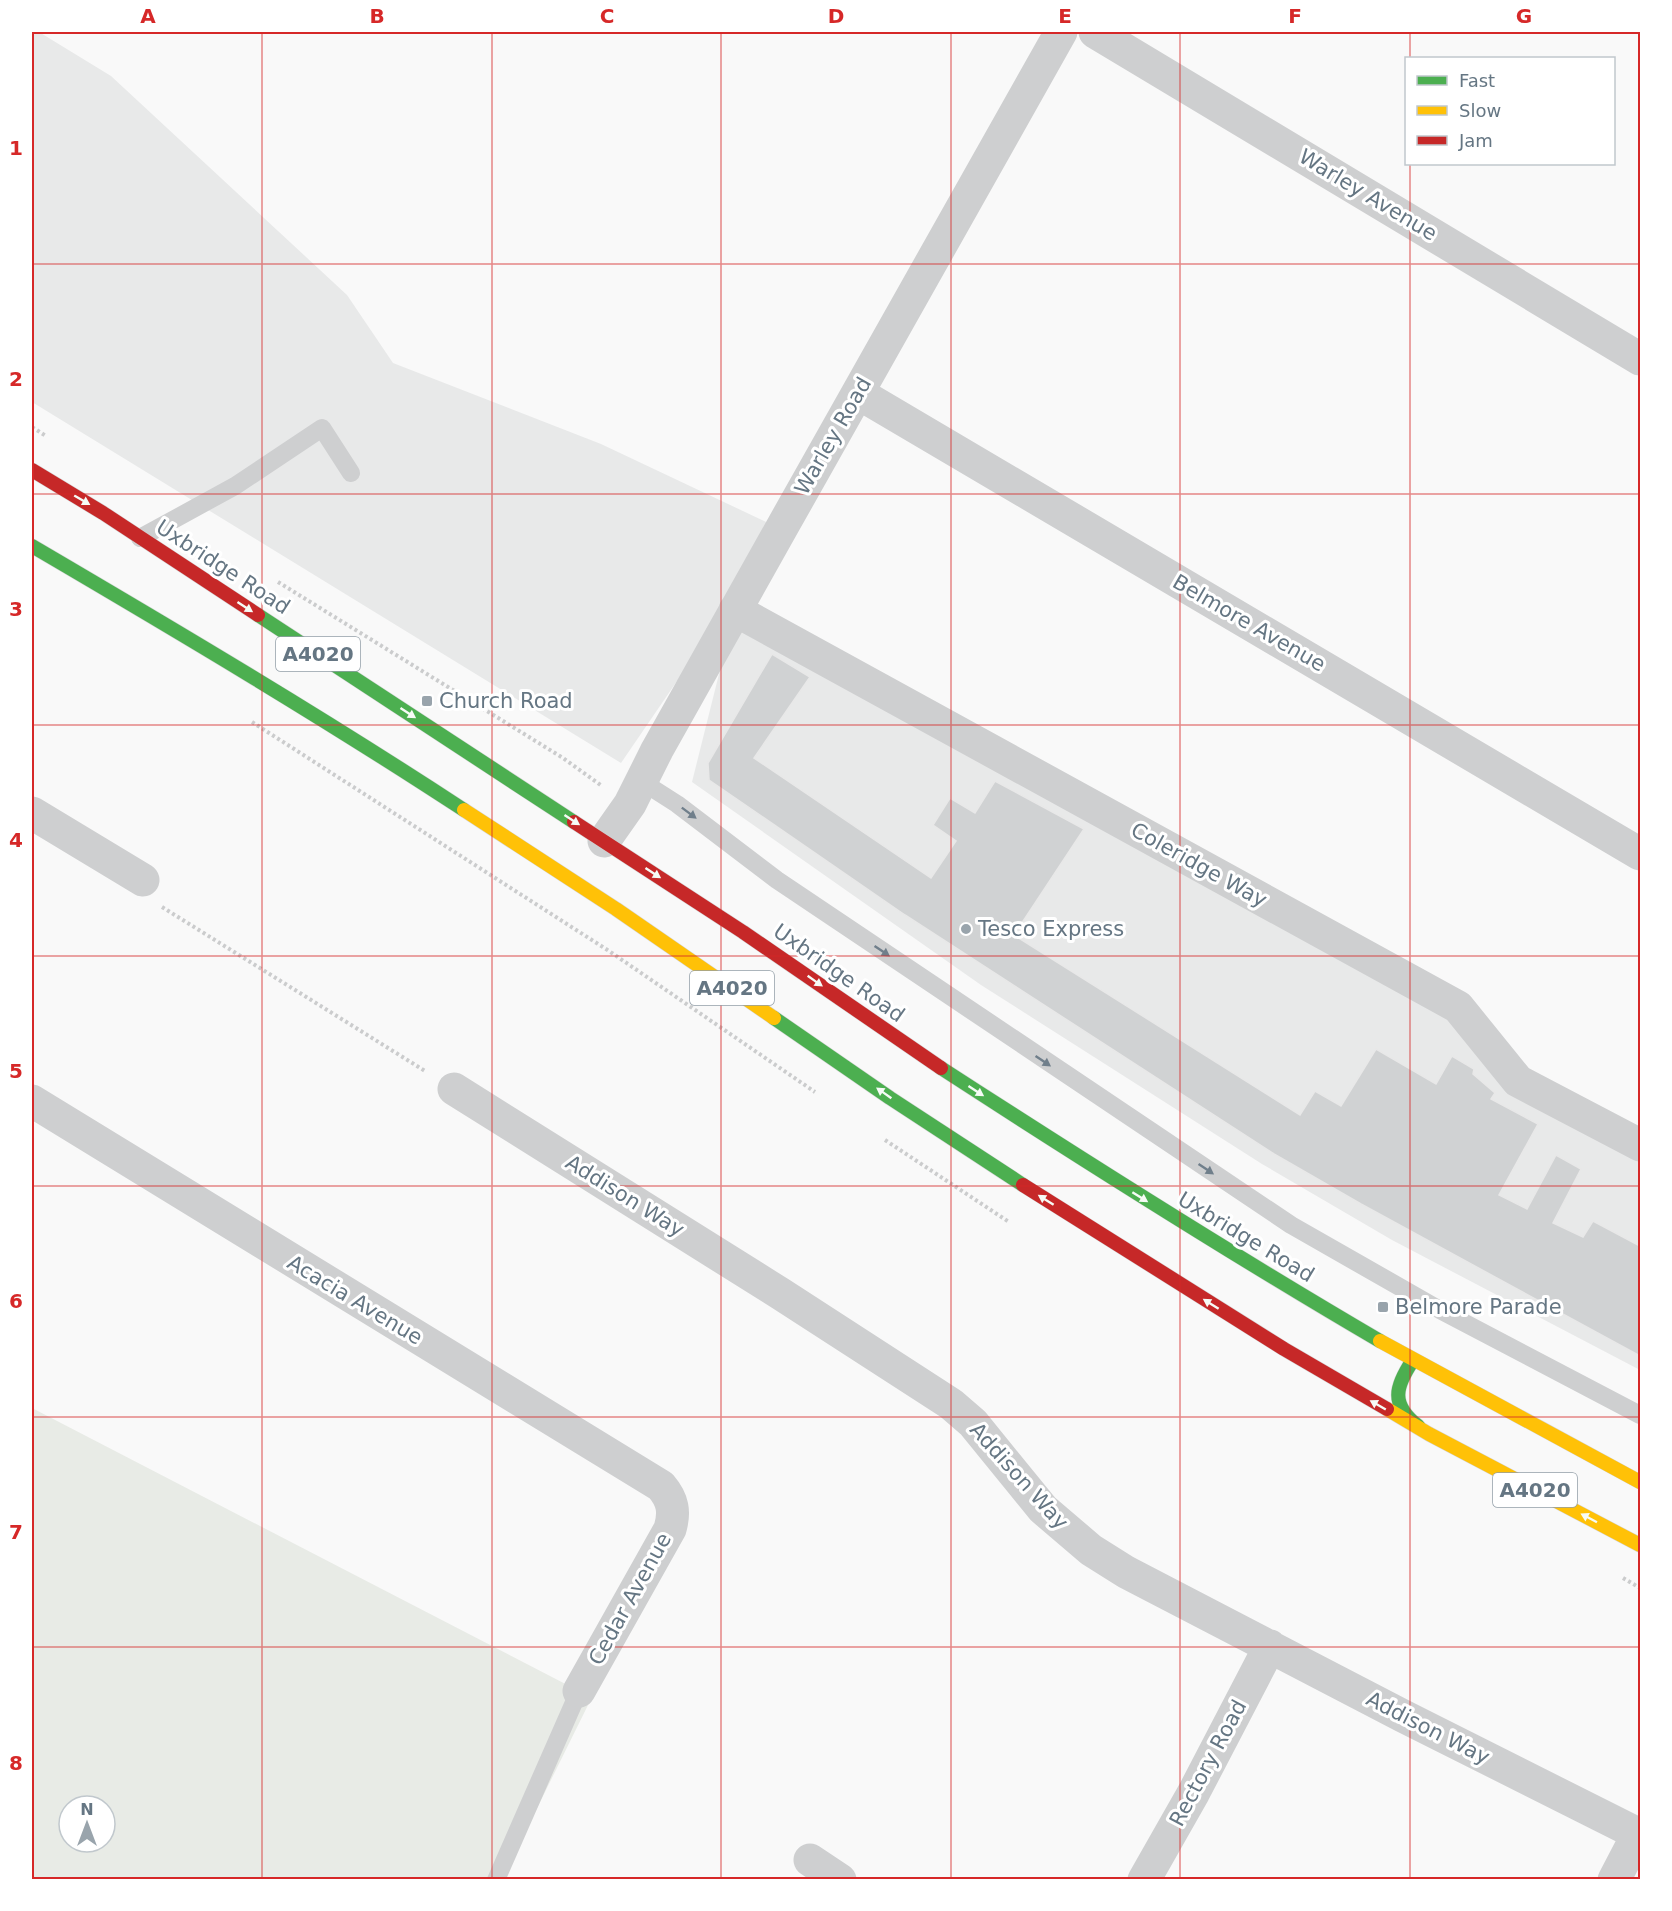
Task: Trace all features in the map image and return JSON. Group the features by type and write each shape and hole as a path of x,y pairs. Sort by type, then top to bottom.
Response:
{"main road":[{"name":"Uxbridge Road","path":"32,470 103,513 743,932 935,1064 1070,1152 1270,1277 1413,1360 1641,1482"},
{"name":"A4020","path":"32,546 162,622 403,770 616,909 890,1098 1027,1188 1284,1349 1429,1434 1641,1545"},
{"name":"A4020","path":"1413,1360 1401,1378 1397,1399 1402,1411 1412,1422 1429,1434"}],"street":[{"name":"Warley Road","path":"604,841 630,804 640,781 735,610 1061,32"},
{"name":"Warley Avenue","path":"1095,32 1641,359"},
{"name":"Belmore Avenue","path":"858,393 1641,854"},
{"name":"Coleridge Way","path":"735,610 1458,1007 1518,1081 1641,1145"},
{"path":"32,813 142,880"},
{"name":"Addison Way","path":"454,1089 781,1294 951,1404 981,1431 1043,1509 1091,1550 1126,1572 1639,1835"},
{"name":"Acacia Avenue","path":"32,1101 661,1486 673,1505"},
{"name":"Cedar Avenue","path":"579,1691 670,1529 673,1505"},
{"name":"Rectory Road","path":"1144,1880 1194,1792 1270,1646"},
{"path":"1614,1880 1639,1835"},
{"path":"810,1860 840,1880"}],"lane":[{"path":"140,538 235,486 322,428 351,472"},
{"path":"640,781 677,804 786,887 1291,1225 1440,1310 1641,1415"},
{"path":"496,1880 579,1691"}],"path":[{"name":"Uxbridge Road","path":"269,576 563,758 609,791"},
{"path":"142,880 162,907 454,1089"}],"shaded area":[{"path":"32,32 39,32 111,76 347,295 393,363 601,444 781,529 621,763 32,402"},
{"path":"735,610 1458,1007 1518,1081 1640,1148 1640,1370 1392,1240 1262,1164 981,985 692,782"},
{"path":"32,1408 591,1699 502,1879 32,1879"}],"building":[{"path":"772,654 810,677 754,758 931,878 956,841 933,825 950,798 975,813 995,781 1084,829 1014,935 1300,1115 1315,1091 1341,1106 1376,1049 1436,1084 1452,1056 1474,1069 1473,1074 1495,1093 1491,1099 1538,1124 1499,1195 1527,1209 1556,1155 1581,1169 1553,1223 1583,1237 1593,1221 1640,1246 1640,1356 1274,1154 905,915 709,780 708,763"}],"traffic: fast":[{"path":"32,546 249,675 464,810"},
{"path":"258,615 574,822"},
{"path":"774,1018 890,1098 1023,1185"},
{"path":"941,1068 1159,1207 1380,1341"},
{"path":"1413,1360 1402,1379 1398,1395 1403,1410 1418,1426"}],"traffic: slow":[{"path":"464,810 616,909 774,1018"},
{"path":"1380,1341 1640,1482"},
{"path":"1387,1409 1429,1434 1640,1545"}],"traffic: jam":[{"path":"32,470 103,513 258,615"},
{"path":"574,822 743,932 941,1068"},
{"path":"1023,1185 1284,1349 1387,1409"}],"place":[{"name":"Church Road","path":"427,701"},
{"name":"Tesco Express","path":"966,929"},
{"name":"Belmore Parade","path":"1383,1307"}]}
